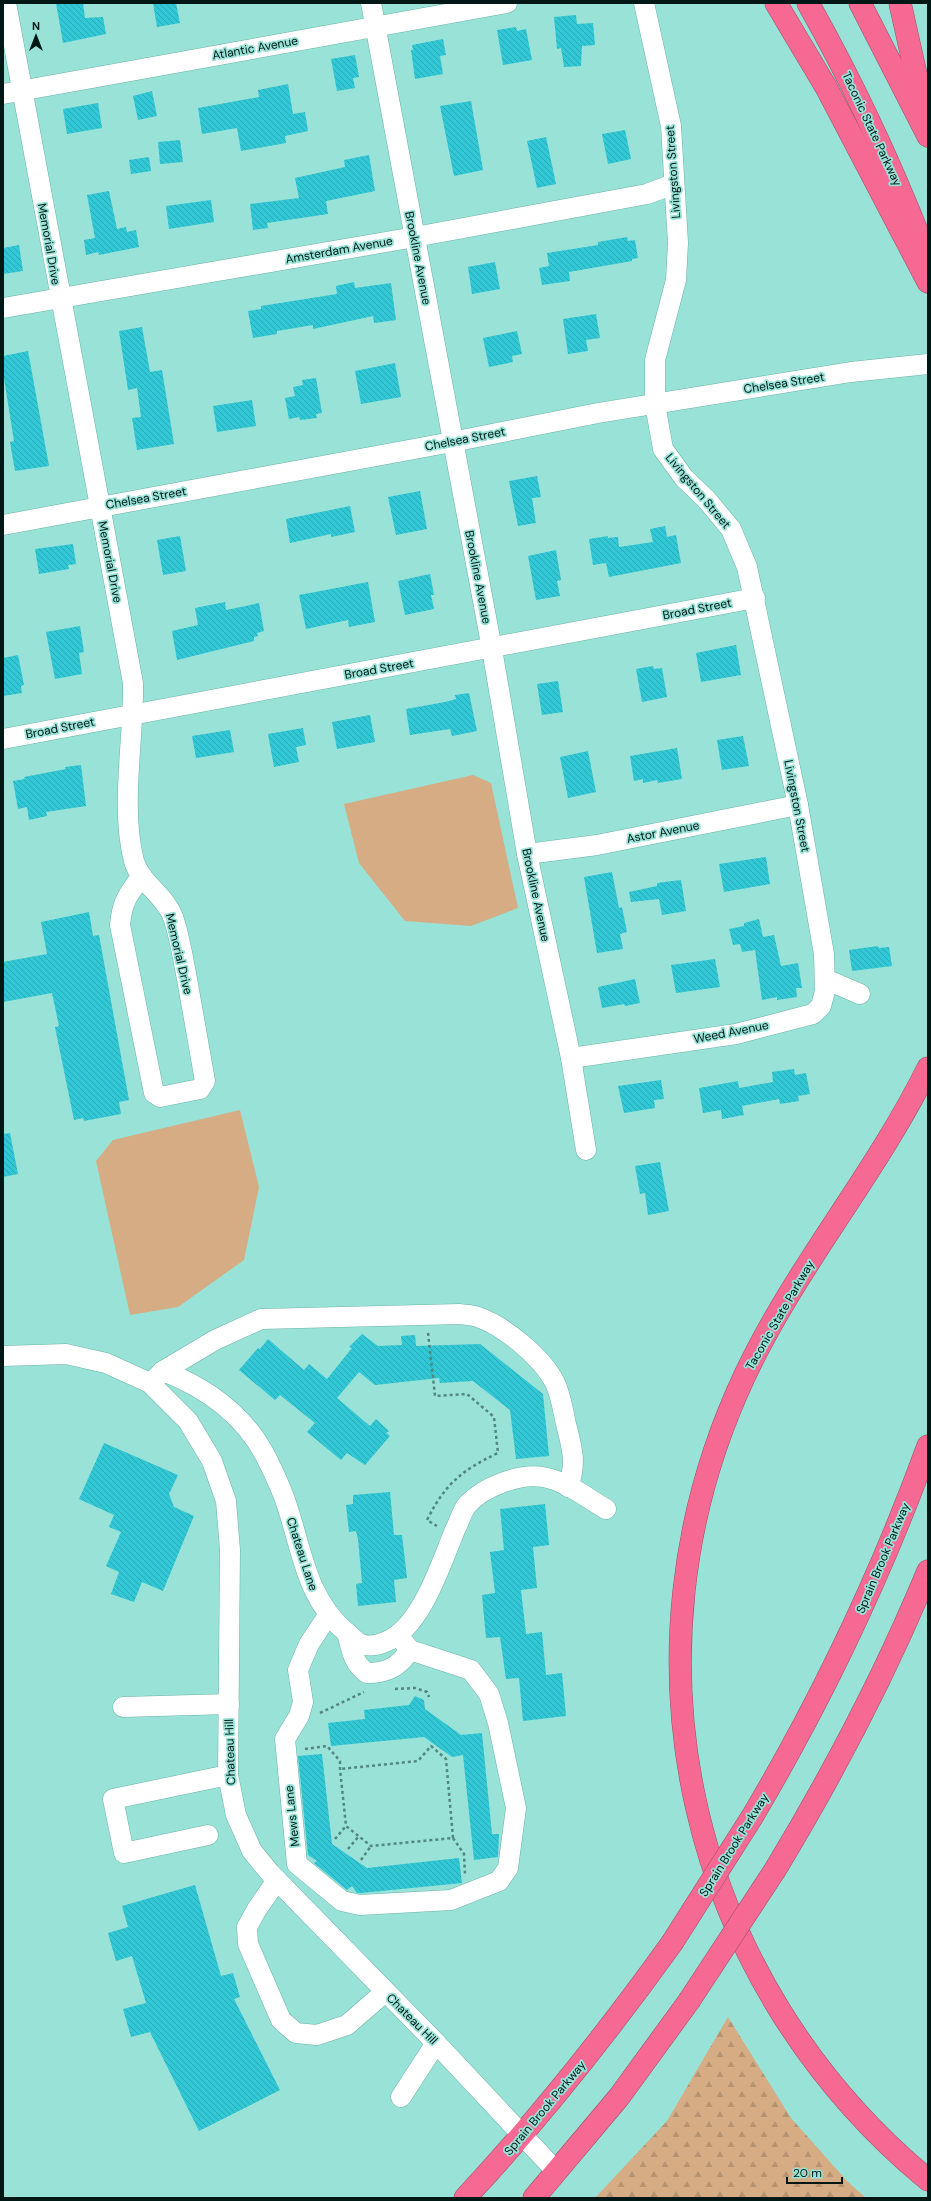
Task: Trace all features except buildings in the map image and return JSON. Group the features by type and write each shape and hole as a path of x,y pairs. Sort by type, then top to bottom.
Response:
{"highway":[{"path":"776,3 826,87 928,282"},
{"name":"Taconic State Parkway","path":"808,3 876,135 928,259"},
{"path":"860,3 928,136"},
{"path":"900,3 928,131"},
{"name":"Taconic State Parkway","path":"928,1068 891,1134 770,1328 731,1406 708,1470 694,1526 684,1586 680,1649 682,1714 695,1799 716,1876 741,1938 773,2000 810,2057 844,2099 877,2134 928,2180"},
{"name":"Sprain Brook Parkway","path":"465,2198 522,2135 584,2061 672,1943 752,1817 811,1713 848,1638 882,1561 928,1446"},
{"path":"534,2198 623,2091 689,2001 775,1870 826,1784 859,1721 900,1635 928,1571"}],"street":[{"name":"Memorial Drive","path":"6,3 12,93 59,298 133,683 134,714 128,784 130,840 134,862 142,876 162,897 174,918 205,1081 203,1087 196,1091 160,1097 154,1093 120,925 122,908 128,895 142,876"},
{"name":"Brookline Avenue","path":"371,3 452,442 492,648 527,854 571,1058 586,1150"},
{"name":"Atlantic Avenue","path":"12,93 156,65 375,28 507,3"},
{"name":"Livingston Street","path":"644,3 671,126 675,167 674,184 678,243 676,280 655,360 655,404 663,449 684,478 706,499 731,529 747,567 755,598 798,805 824,954 825,979"},
{"name":"Amsterdam Avenue","path":"3,308 414,237 648,194 674,184"},
{"name":"Chelsea Street","path":"3,525 655,404 851,372 920,365"},
{"name":"Broad Street","path":"3,739 755,598"},
{"name":"Astor Avenue","path":"527,854 597,845 798,805"},
{"path":"825,979 860,994"},
{"name":"Weed Avenue","path":"571,1058 736,1034 813,1014 821,1006 825,991 825,979"},
{"path":"156,1377 215,1340 261,1320 460,1314 476,1316 493,1324 527,1350 547,1369 556,1385 572,1449 574,1473 568,1486"},
{"name":"Chateau Hill","path":"3,1356 66,1354 156,1377 188,1421 212,1461 226,1501 230,1550 228,1775 236,1815 252,1851 277,1880 436,2043 557,2172"},
{"name":"Chateau Lane","path":"156,1377 190,1381 220,1401 246,1427 266,1457 284,1497 308,1579 320,1604 347,1633 360,1644 376,1645 392,1640 404,1642 403,1631 421,1608 466,1506 487,1488 515,1479 543,1477 568,1486 606,1509"},
{"name":"Mews Lane","path":"329,1614 309,1644 298,1670 303,1702 299,1716 285,1739 298,1864 342,1901 360,1905 451,1900 498,1881 508,1868 516,1808 498,1723 488,1694 471,1670 404,1642"},
{"path":"347,1633 354,1659 359,1668 367,1673 389,1670 400,1663 404,1642"},
{"path":"123,1707 229,1704"},
{"path":"208,1835 124,1853 113,1799 228,1775"},
{"path":"277,1880 256,1909 247,1927 248,1944 281,2020 296,2033 317,2035 347,2026 385,1992"},
{"path":"401,2096 436,2043"}],"path":[{"path":"428,1326 435,1396 467,1394 494,1417 498,1453 467,1469 451,1482 438,1498 427,1520 441,1529"},
{"path":"392,1689 415,1688 427,1692 429,1697"},
{"path":"312,1714 320,1714 364,1692 371,1691"},
{"path":"301,1749 327,1746 340,1761 346,1826 335,1839"},
{"path":"340,1769 418,1761 431,1746 446,1759 453,1838 464,1854 466,1880"},
{"path":"346,1826 371,1846 453,1838"},
{"path":"348,1849 359,1836"},
{"path":"360,1860 371,1846"}],"green space":[{"path":"473,775 491,783 518,908 471,926 405,921 359,863 344,804"},
{"path":"240,1110 259,1187 244,1260 178,1307 130,1315 96,1161 113,1140"},
{"path":"728,2017 791,2118 847,2181 866,2198 595,2198 667,2121"}]}
